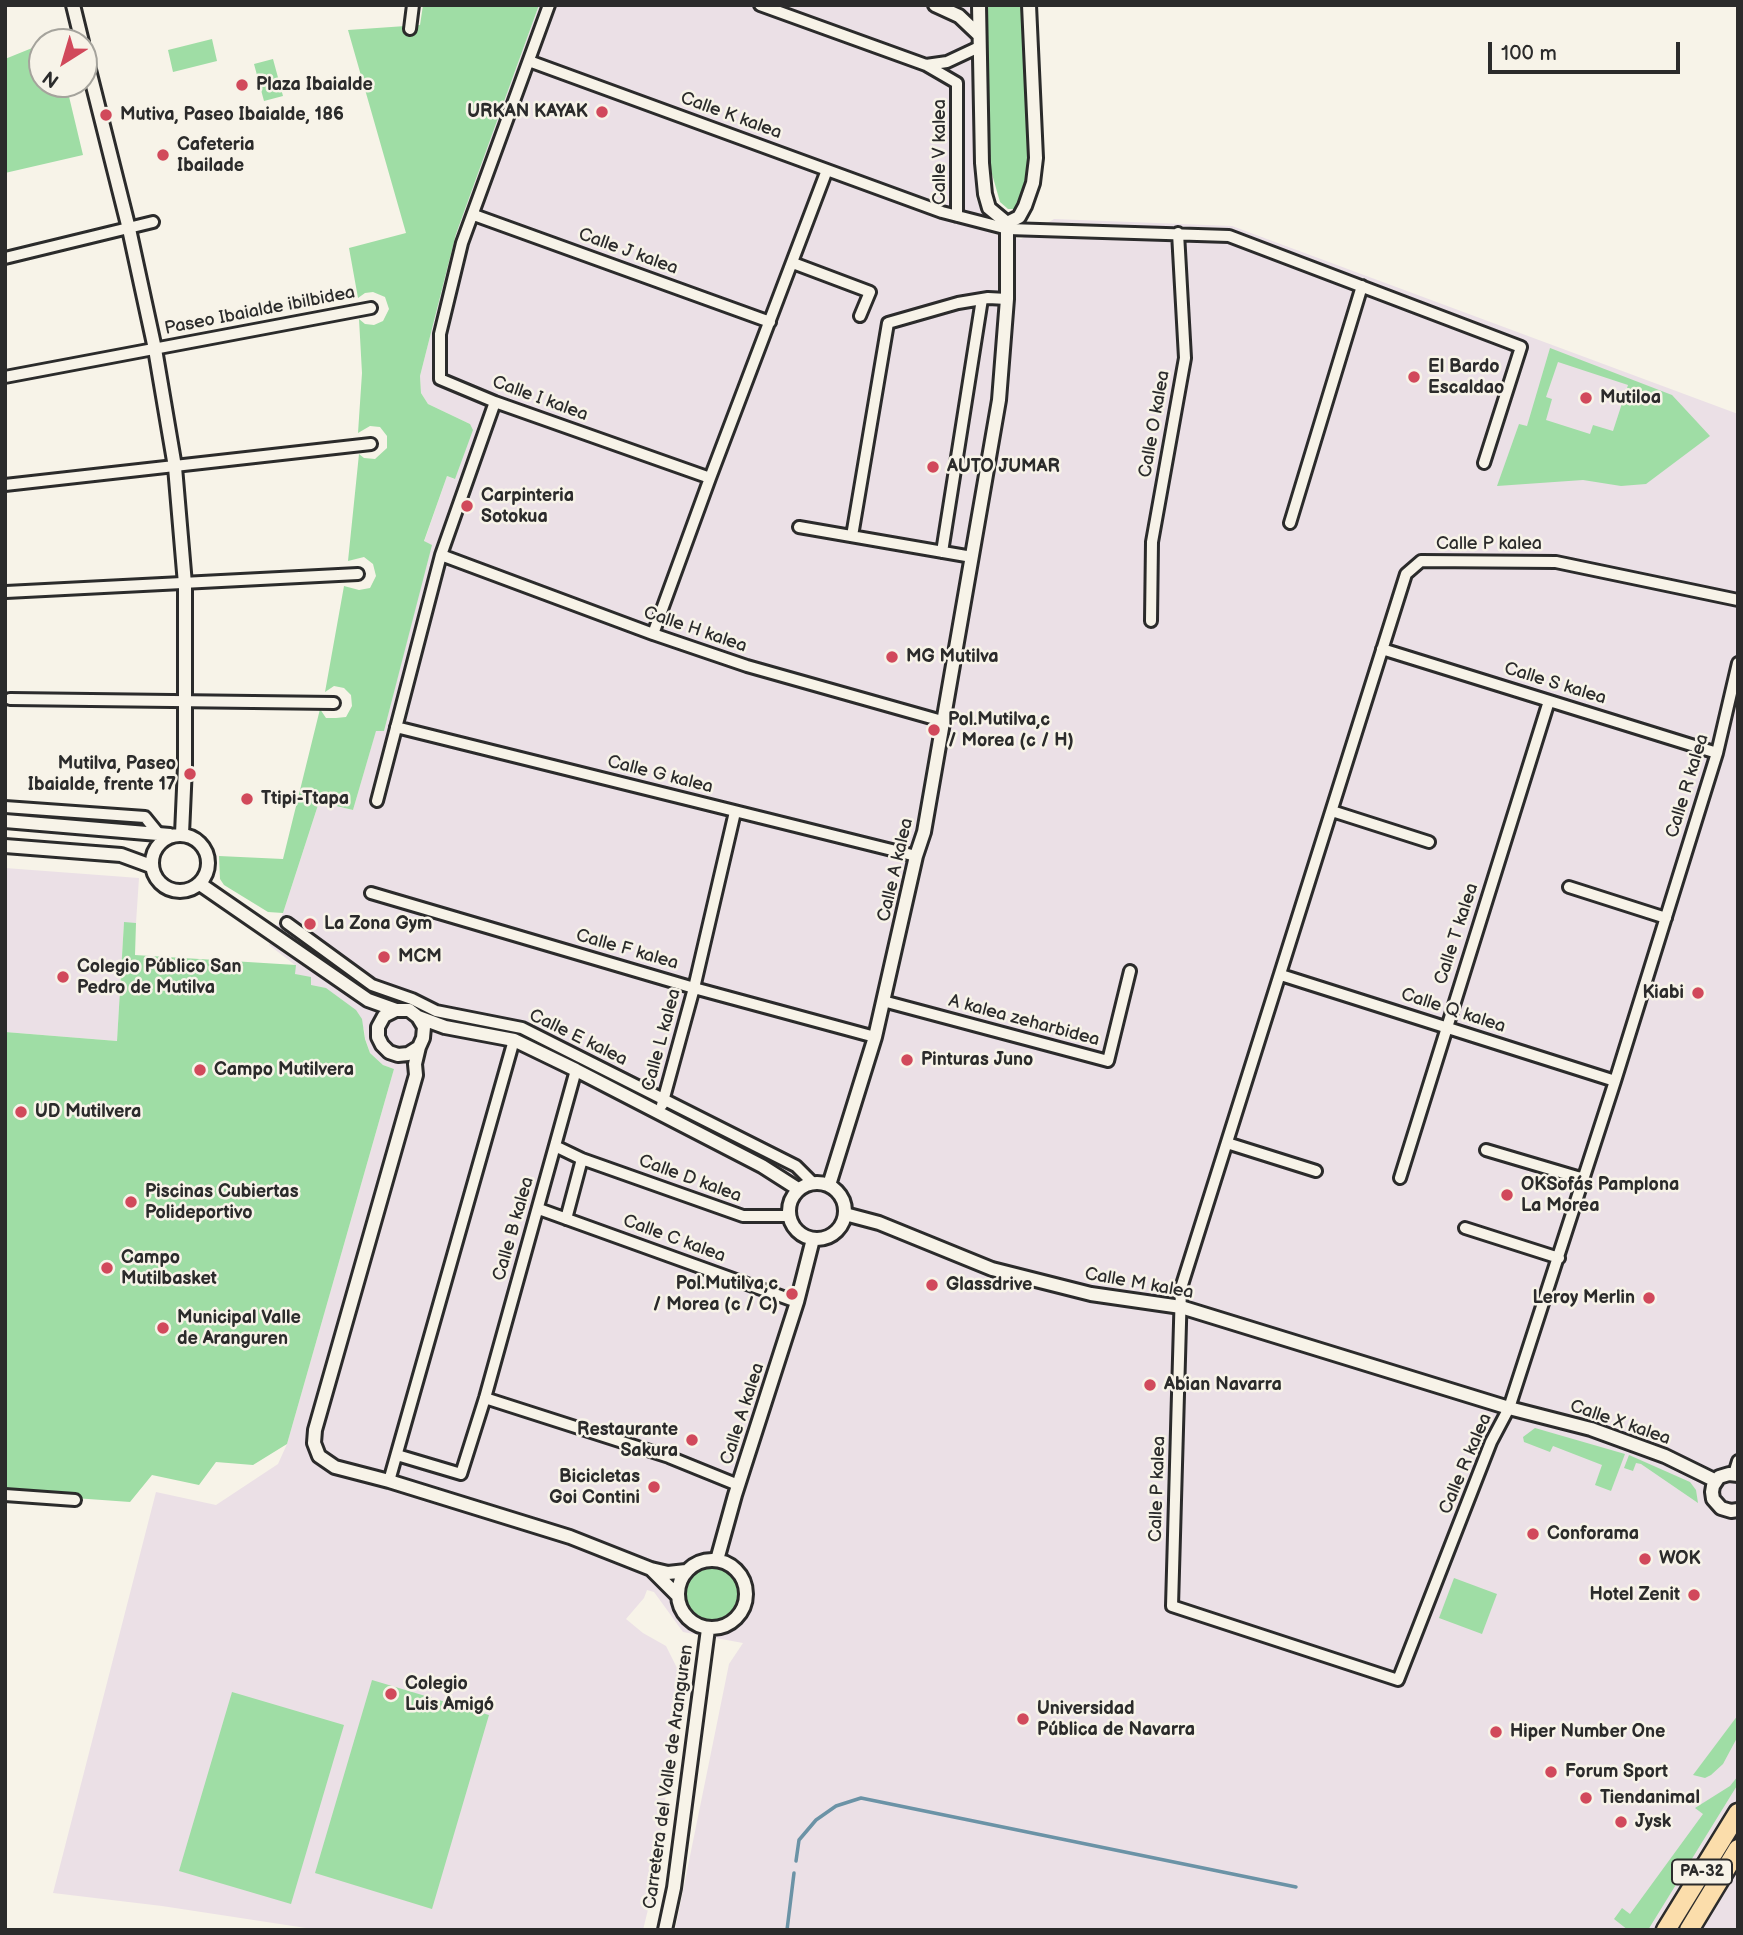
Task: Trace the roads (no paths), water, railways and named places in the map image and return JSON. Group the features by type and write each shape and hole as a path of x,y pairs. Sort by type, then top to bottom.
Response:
{"highway":[{"name":"PA-32","path":"1666,1930 1738,1813"},
{"name":"PA-32","path":"1689,1930 1738,1849"}],"street":[{"path":"72,5 78,28"},
{"path":"410,29 413,5"},
{"path":"474,215 549,5"},
{"name":"Calle V kalea","path":"760,5 926,65 957,83 957,216"},
{"path":"935,5 959,16 979,41"},
{"path":"979,5 985,194 989,208 1008,226 1229,236 1521,347 1484,463"},
{"path":"1008,226 1019,217 1025,206 1033,183 1036,158 1029,5"},
{"path":"926,65 947,62 979,41"},
{"name":"Calle K kalea","path":"529,61 957,216 1008,226"},
{"name":"Paseo Ibaialde ibilbidea","path":"96,98 129,229 155,349 175,467 185,584 186,701 170,834"},
{"path":"653,634 827,170"},
{"name":"Calle I kalea","path":"474,215 462,243 440,334 440,379 495,402 710,478"},
{"name":"Calle J kalea","path":"474,215 770,322"},
{"path":"5,258 153,222"},
{"name":"Calle A kalea","path":"829,1185 875,1037 916,856 924,832 999,400 1007,299 1008,226"},
{"name":"Calle O kalea","path":"1151,621 1153,542 1185,358 1178,233"},
{"path":"793,263 870,292 860,316"},
{"path":"1290,523 1363,286"},
{"path":"852,536 888,323 982,299 1007,299"},
{"path":"942,552 982,299"},
{"name":"Paseo Ibaialde ibilbidea","path":"5,377 371,309"},
{"path":"377,801 441,555 495,402"},
{"path":"5,485 371,444"},
{"path":"799,527 972,557"},
{"name":"Calle H kalea","path":"441,555 747,666 942,721"},
{"name":"Calle P kalea","path":"1398,1680 1172,1606 1181,1287 1406,574 1422,561 1556,562 1738,600"},
{"path":"6,592 358,574"},
{"name":"Calle S kalea","path":"1382,649 1717,753"},
{"name":"Calle R kalea","path":"1398,1680 1491,1442 1509,1408 1559,1258 1717,753 1738,663"},
{"path":"10,699 334,703"},
{"name":"Calle T kalea","path":"1400,1178 1549,701"},
{"name":"Calle G kalea","path":"396,727 916,856"},
{"path":"5,807 145,817 170,834"},
{"path":"1332,811 1429,842"},
{"name":"Calle L kalea","path":"661,1107 694,988 735,812"},
{"path":"5,821 170,834 200,841 209,864 200,884 182,891 167,888 155,878 151,866 154,851 170,834"},
{"path":"5,846 121,855 151,866"},
{"path":"200,884 368,1000 396,1010 409,1010 418,1017 445,1027 514,1040 661,1107 798,1189"},
{"path":"1569,887 1666,918"},
{"name":"Calle F kalea","path":"371,893 694,988 875,1037"},
{"name":"Calle E kalea","path":"287,923 372,985 436,1011 522,1028 661,1107 796,1166 813,1183"},
{"name":"A kalea zeharbidea","path":"883,1001 1108,1061 1130,971"},
{"name":"Calle Q kalea","path":"1281,975 1615,1081"},
{"path":"368,1000 380,1024"},
{"path":"396,1010 384,1016 380,1024 379,1037 389,1052 408,1054 445,1027"},
{"path":"418,1017 424,1027 415,1064 416,1075 315,1430 314,1443 319,1455 335,1467 390,1481 570,1538 651,1569 668,1573 686,1571"},
{"name":"Calle E kalea","path":"390,1481 514,1040"},
{"path":"398,1055 408,1069 411,1080 410,1096"},
{"name":"Calle B kalea","path":"397,1455 461,1474 539,1209 576,1070"},
{"path":"1227,1143 1317,1171"},
{"name":"Calle D kalea","path":"555,1146 582,1159 743,1216 788,1216"},
{"path":"1486,1150 1584,1179"},
{"path":"566,1219 582,1159"},
{"path":"813,1183 829,1185 841,1197 845,1213 838,1230 831,1236 813,1239 802,1236 793,1227 788,1216 792,1197 798,1189 813,1183"},
{"name":"Calle C kalea","path":"539,1209 797,1302"},
{"name":"Calle M kalea","path":"845,1213 878,1223 992,1269 1091,1294 1181,1307 1509,1408"},
{"path":"1465,1228 1559,1258"},
{"name":"Calle A kalea","path":"717,1560 738,1485 797,1302 813,1239"},
{"path":"485,1398 669,1457 738,1485"},
{"name":"Calle X kalea","path":"1509,1408 1591,1429 1665,1456 1716,1481"},
{"path":"1738,1461 1736,1475 1724,1475 1716,1481 1712,1493 1716,1504 1726,1510 1738,1510"},
{"path":"5,1495 75,1500"},
{"path":"717,1560 736,1569 746,1588 745,1605 739,1616 725,1627 708,1629 692,1623 681,1611 677,1595 679,1582 686,1571 701,1561 717,1560"},
{"path":"651,1569 677,1595"},
{"name":"Carretera del Valle de Aranguren","path":"665,1930 674,1888 708,1629"}],"waterway":[{"path":"796,1861 799,1840 816,1820 836,1806 861,1798 1296,1887"},
{"path":"787,1930 794,1873"}],"place":[{"name":"Plaza Ibaialde","path":"242,85"},
{"name":"URKAN KAYAK","path":"602,112"},
{"name":"Mutiva, Paseo Ibaialde, 186","path":"106,115"},
{"name":"Cafeteria Ibailade","path":"163,155"},
{"name":"El Bardo Escaldao","path":"1414,377"},
{"name":"Mutiloa","path":"1586,398"},
{"name":"AUTO JUMAR","path":"933,467"},
{"name":"Carpinteria Sotokua","path":"467,506"},
{"name":"MG Mutilva","path":"892,657"},
{"name":"Pol.Mutilva,c / Morea (c / H)","path":"934,730"},
{"name":"Mutilva, Paseo Ibaialde, frente 17","path":"190,774"},
{"name":"Ttipi-Ttapa","path":"247,799"},
{"name":"La Zona Gym","path":"310,924"},
{"name":"MCM","path":"384,957"},
{"name":"Colegio Público San Pedro de Mutilva","path":"63,977"},
{"name":"Kiabi","path":"1698,993"},
{"name":"Pinturas Juno","path":"907,1060"},
{"name":"Campo Mutilvera","path":"200,1070"},
{"name":"UD Mutilvera","path":"21,1112"},
{"name":"OKSofás Pamplona La Morea","path":"1507,1195"},
{"name":"Piscinas Cubiertas Polideportivo","path":"131,1202"},
{"name":"Campo Mutilbasket","path":"107,1268"},
{"name":"Glassdrive","path":"932,1285"},
{"name":"Pol.Mutilva,c / Morea (c / C)","path":"792,1294"},
{"name":"Leroy Merlin","path":"1649,1298"},
{"name":"Municipal Valle de Aranguren","path":"163,1328"},
{"name":"Abian Navarra","path":"1150,1385"},
{"name":"Restaurante Sakura","path":"692,1440"},
{"name":"Bicicletas Goi Contini","path":"654,1487"},
{"name":"Conforama","path":"1533,1534"},
{"name":"WOK","path":"1645,1559"},
{"name":"Hotel Zenit","path":"1694,1595"},
{"name":"Colegio Luis Amigó","path":"391,1694"},
{"name":"Universidad Pública de Navarra","path":"1023,1719"},
{"name":"Hiper Number One","path":"1496,1732"},
{"name":"Forum Sport","path":"1551,1772"},
{"name":"Tiendanimal","path":"1586,1798"},
{"name":"Jysk","path":"1621,1822"}]}
